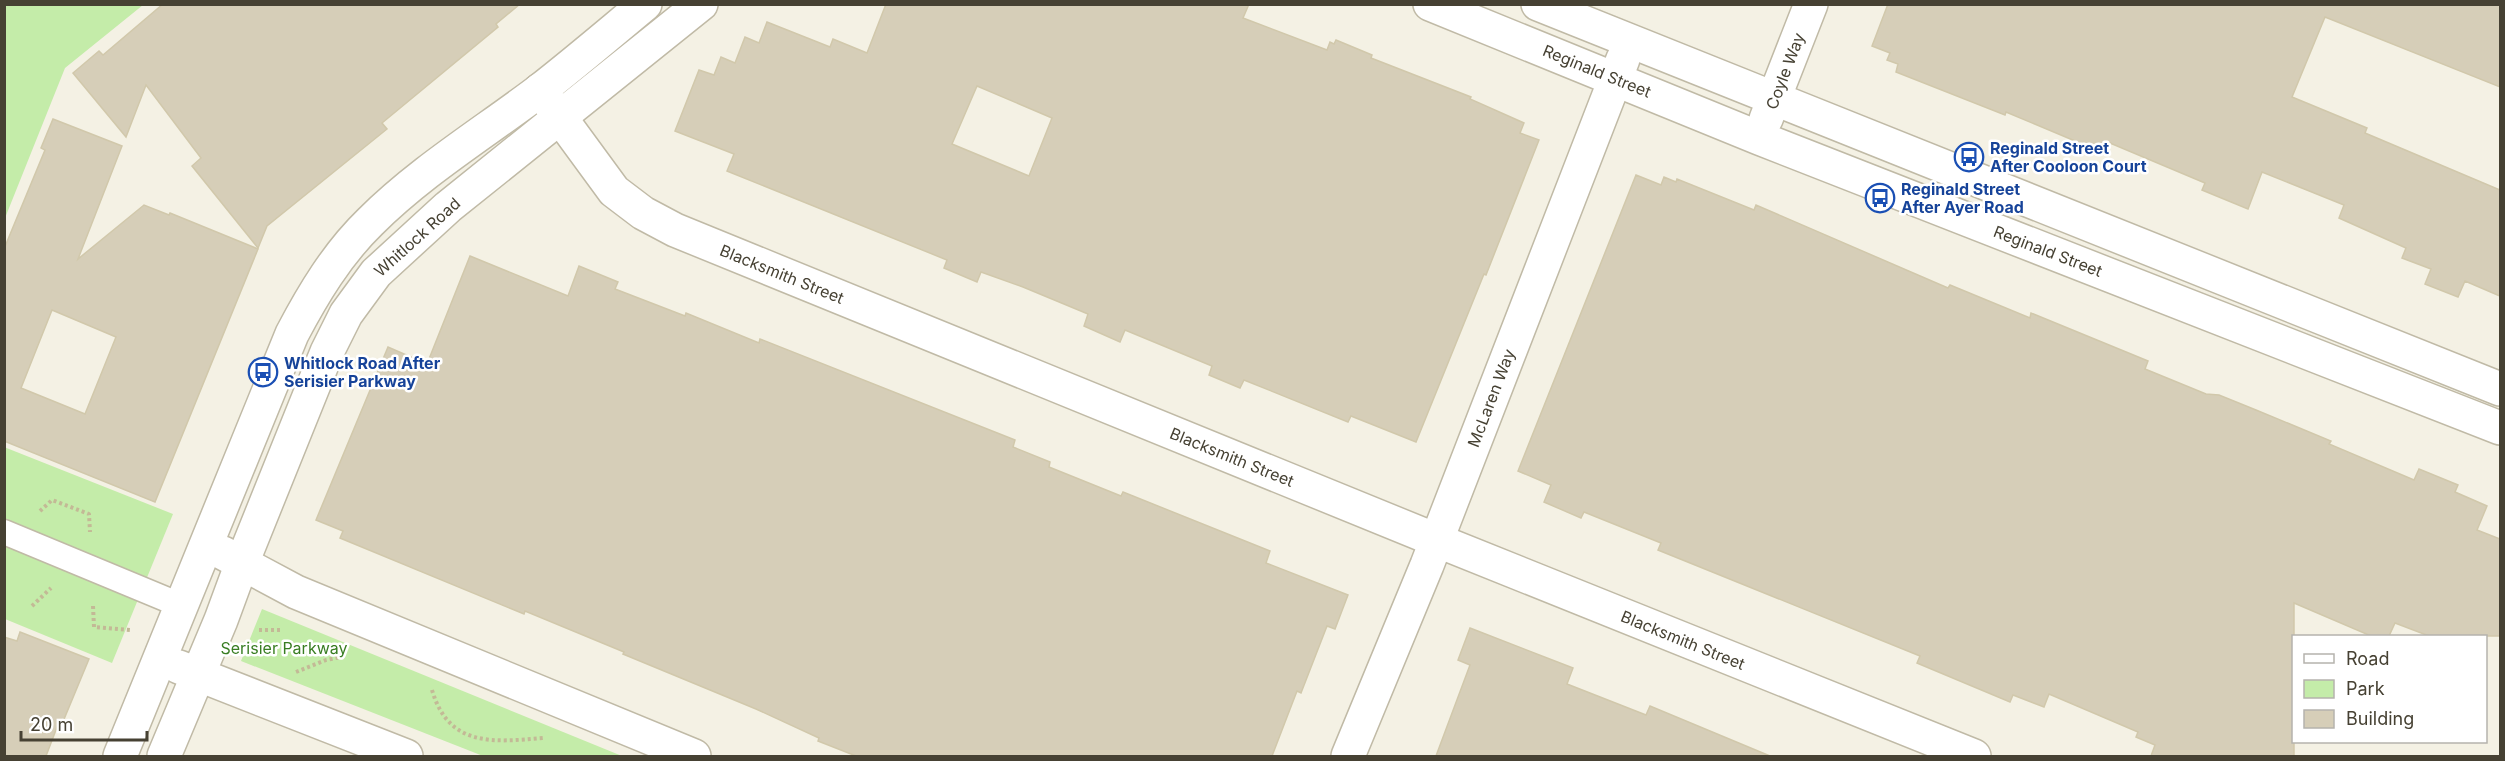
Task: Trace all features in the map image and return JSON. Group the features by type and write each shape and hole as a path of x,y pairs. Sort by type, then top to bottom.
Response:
{"street":[{"path":"120,756 292,334 314,293 341,255 369,223 419,179 540,90 645,4"},
{"name":"Whitlock Road","path":"164,756 327,352 346,314 376,273 448,207 560,120 701,4"},
{"name":"Reginald Street","path":"1430,4 1759,138 2500,428"},
{"path":"1538,4 2500,389"},
{"name":"Coyle Way","path":"1759,138 1811,4"},
{"name":"McLaren Way","path":"1346,755 1436,540 1629,40"},
{"name":"Blacksmith Street","path":"540,90 614,191 643,213 675,230 1974,756"},
{"path":"205,545 296,592 694,756"},
{"path":"159,658 406,756"}],"lane":[{"path":"4,532 180,605"}],"path":[{"path":"289,675 336,657 352,656"},
{"path":"431,687 438,707 446,720 467,734 490,741 545,737"}],"green space":[{"path":"5,4 143,5 65,68 5,218"},
{"path":"4,447 173,514 112,663 5,619"},
{"name":"Serisier Parkway","path":"262,609 622,756 483,756 241,661"}],"building":[{"path":"163,4 520,4 496,24 498,27 382,123 387,129 267,226 258,248 192,166 201,158 146,85 126,137 73,73 99,51 103,55"},
{"path":"886,4 1249,4 1243,18 1327,50 1330,42 1334,44 1336,40 1372,55 1371,58 1471,97 1470,99 1524,123 1520,133 1539,140 1486,275 1484,274 1416,442 1351,416 1348,422 1244,380 1240,388 1209,375 1212,366 1125,330 1120,342 1084,326 1088,314 1023,287 981,272 977,282 944,268 947,260 727,171 734,154 675,131 699,70 714,75 721,57 735,63 745,37 759,43 767,22 830,47 833,39 867,53","holes":["977,86 1052,118 1029,176 952,144"]},
{"path":"1888,4 2500,4 2500,87 2325,17 2292,97 2367,128 2365,133 2500,190 2500,296 2465,281 2458,297 2425,284 2431,269 2402,258 2406,248 2339,218 2344,205 2262,172 2248,209 2202,190 2205,183 2110,143 2106,154 2006,112 2005,115 1896,72 1898,64 1887,60 1890,53 1872,46"},
{"path":"53,119 122,146 78,259 144,205 169,215 170,213 258,249 155,502 4,441 4,249 45,150 41,148","holes":["52,310 116,337 85,414 21,388"]},
{"path":"1636,175 1661,185 1664,177 1676,182 1677,179 1754,210 1756,205 1948,288 1950,285 2030,318 2031,313 2148,361 2145,369 2206,394 2219,395 2256,410 2331,441 2329,444 2414,480 2419,469 2458,485 2455,492 2487,506 2477,530 2500,539 2500,636 2426,635 2395,623 2389,635 2369,635 2294,603 2292,743 2294,743 2294,756 2151,756 2155,745 2136,737 2138,732 2049,694 2044,707 2013,695 2010,702 1917,663 1920,656 1658,550 1661,543 1584,512 1581,518 1544,502 1551,485 1518,471"},
{"path":"470,256 568,296 579,266 618,282 615,289 685,316 686,313 759,343 760,339 1015,440 1013,447 1050,462 1049,467 1121,496 1123,492 1270,551 1266,563 1348,595 1335,629 1327,626 1301,693 1297,691 1272,756 856,756 818,741 819,738 756,709 623,654 624,652 525,611 524,614 340,538 343,531 316,520 388,347 427,364"},
{"path":"1470,628 1573,668 1567,684 1646,715 1650,706 1770,756 1436,756 1470,665 1458,660"},
{"path":"20,632 89,659 62,724 59,722 46,756 4,756 4,637 17,641"}],"place":[{"name":"Reginald Street After Cooloon Court","path":"1969,157"},
{"name":"Reginald Street After Ayer Road","path":"1880,198"},
{"name":"Whitlock Road After Serisier Parkway","path":"263,372"}]}
